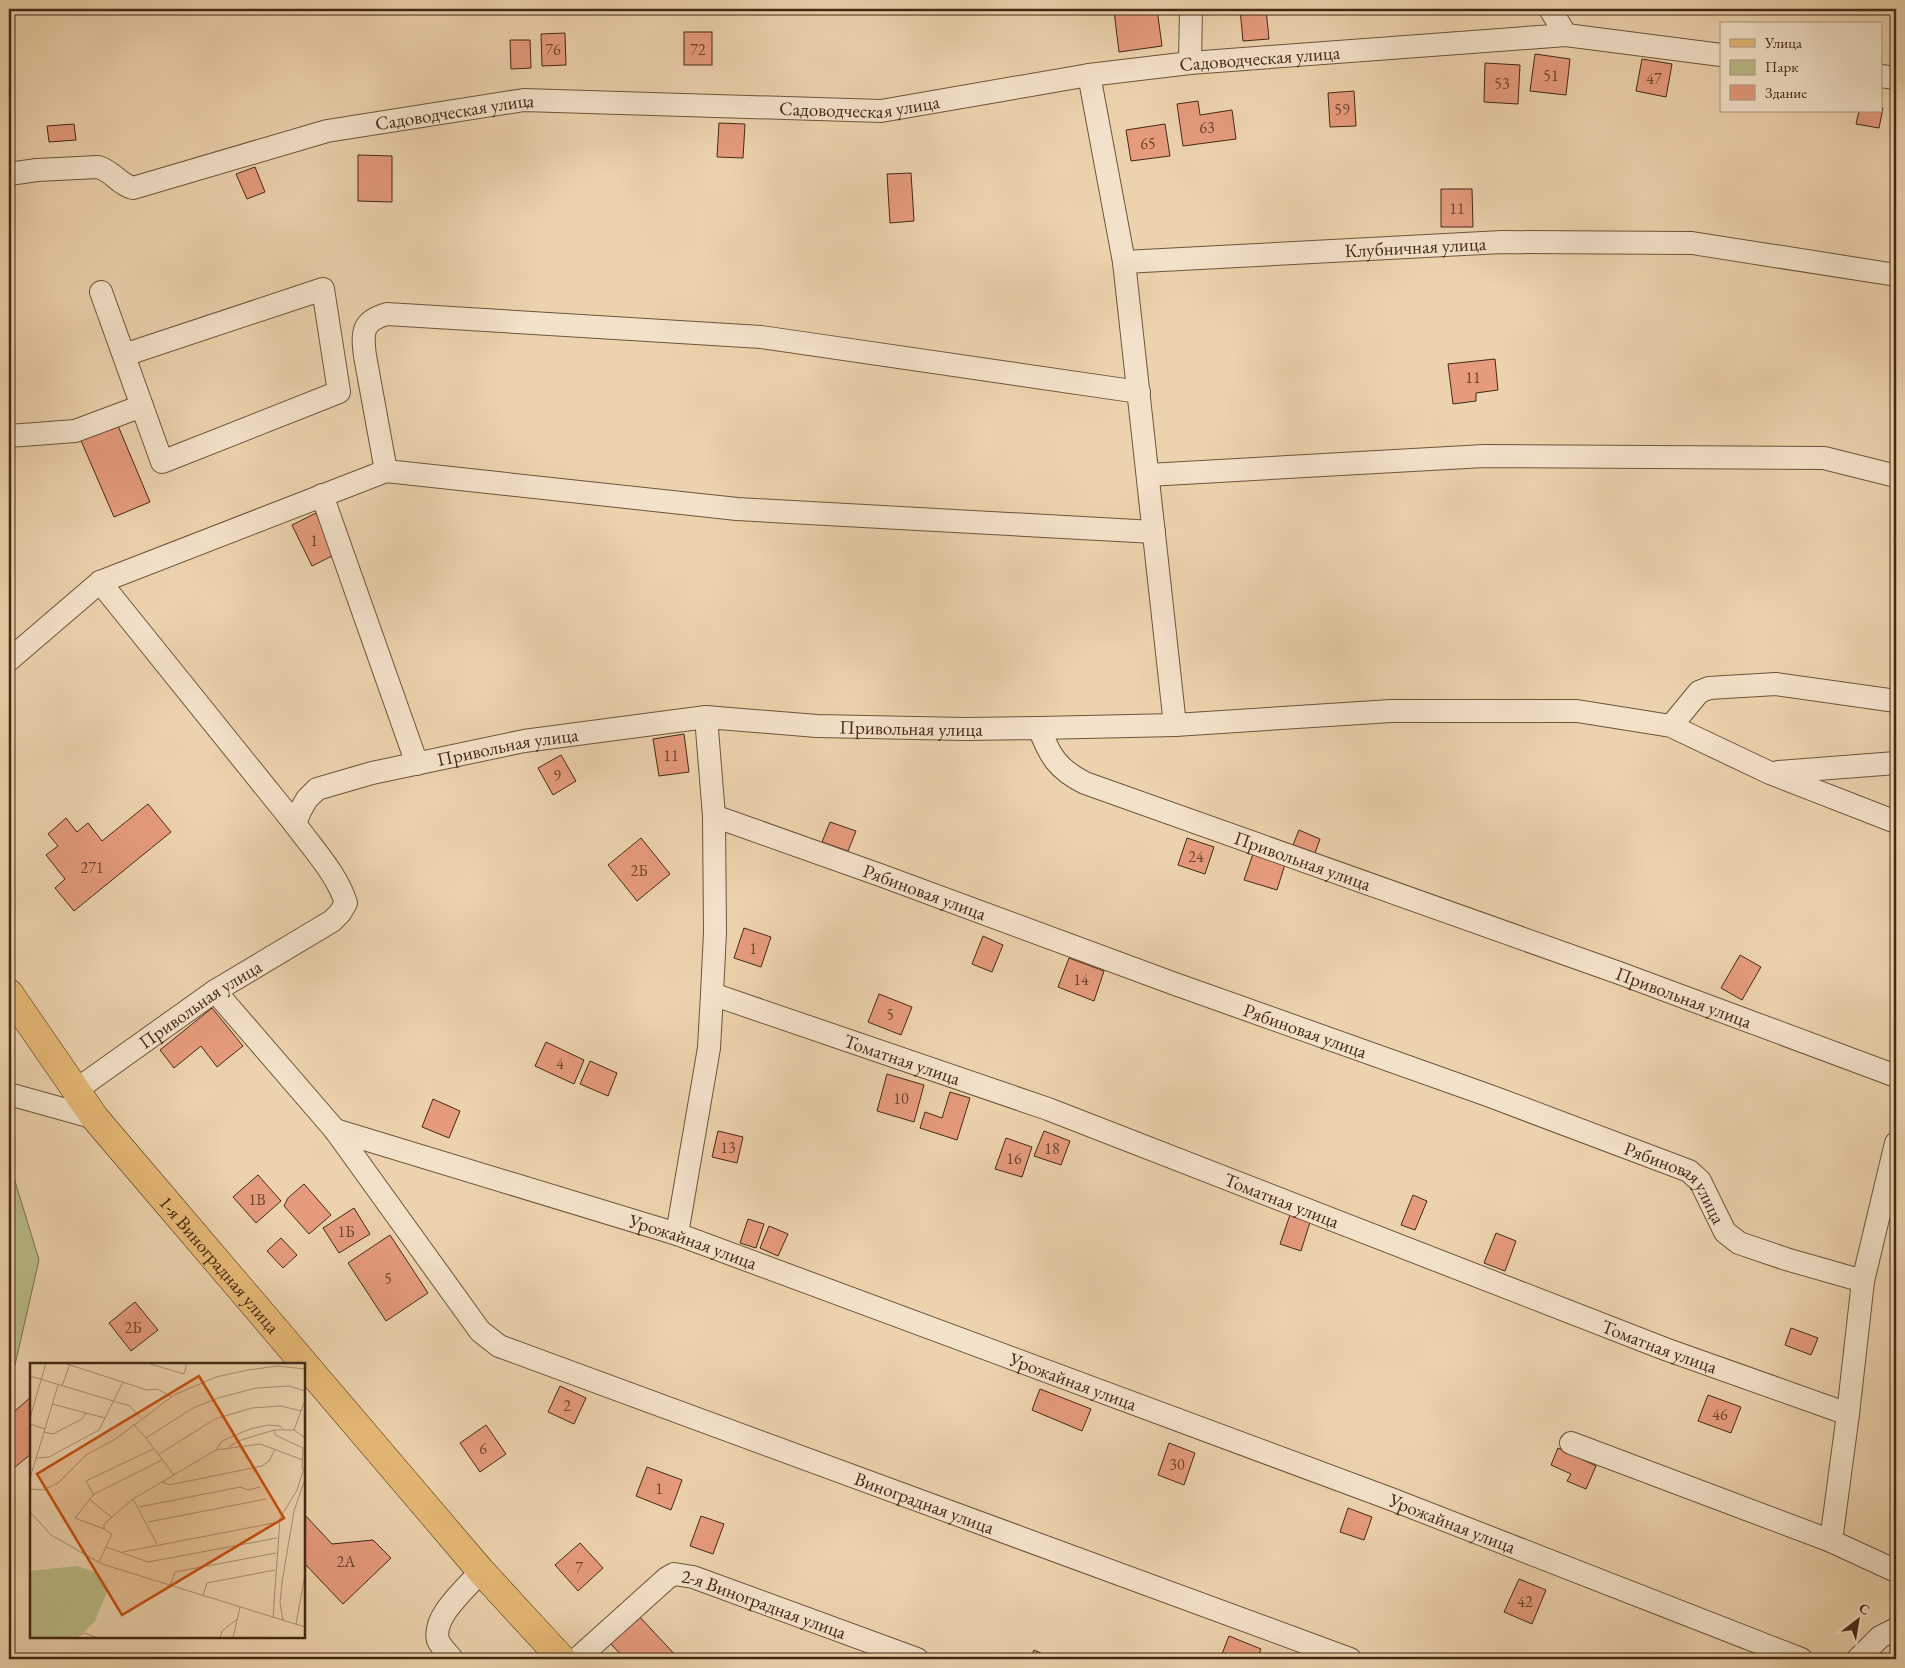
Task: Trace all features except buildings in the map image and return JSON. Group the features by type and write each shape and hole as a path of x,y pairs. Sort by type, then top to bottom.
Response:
{"main road":[{"name":"1-я Виноградная улица","path":"9,993 95,1118 304,1363"},
{"name":"1-я Виноградная улица","path":"305,1364 481,1571 562,1659"}],"street":[{"path":"1190,63 1191,9"},
{"path":"1550,9 1566,34"},
{"name":"Садоводческая улица","path":"9,174 38,170 98,167 108,170 121,183 133,188 327,131 524,100 881,111 1089,75 1190,63 1566,34 1720,55"},
{"path":"1089,75 1124,262 1175,725"},
{"path":"1882,76 1896,78"},
{"name":"Клубничная улица","path":"1124,262 1502,242 1692,243 1896,275"},
{"path":"101,292 162,462 339,392 323,289 124,355"},
{"path":"386,471 363,337 368,323 376,317 387,314 760,337 1139,392"},
{"path":"9,436 75,432 142,406"},
{"path":"1148,475 1494,456 1824,458 1896,476"},
{"path":"9,660 100,582 386,471 737,509 1154,532"},
{"path":"322,495 417,764"},
{"path":"100,582 295,824"},
{"path":"1671,726 1699,692 1709,688 1776,684 1896,701"},
{"path":"1039,728 1175,725 1391,710 1577,711 1671,726 1770,773 1896,822"},
{"path":"677,1234 709,1048 714,932 714,816 706,717"},
{"name":"Привольная улица","path":"76,1090 215,992 332,920 340,913 346,903 336,881 295,824 300,811 317,789 372,773 524,741 706,717 817,726 965,729 1039,728 1055,762 1068,774 1085,783 1622,974 1896,1076"},
{"path":"1770,773 1896,764"},
{"name":"Рябиновая улица","path":"714,816 1480,1093 1689,1171 1700,1181 1718,1219 1730,1237 1747,1247 1863,1282"},
{"name":"Виноградная улица","path":"215,992 334,1130 480,1330 499,1346 1350,1659"},
{"name":"Томатная улица","path":"712,994 1048,1109 1665,1349 1848,1414"},
{"path":"9,1094 95,1118"},
{"name":"Урожайная улица","path":"334,1130 677,1234 1382,1495 1801,1659"},
{"path":"1831,1541 1863,1282 1896,1143"},
{"path":"1571,1443 1831,1541 1896,1571"},
{"path":"452,1659 438,1641 437,1626 442,1616 481,1571"},
{"name":"2-я Виноградная улица","path":"577,1659 667,1578 674,1574 692,1577 917,1659"},
{"path":"1858,1659 1880,1637 1896,1629"}],"green space":[{"path":"9,1172 15,1181 39,1260 15,1365 9,1373"}]}
